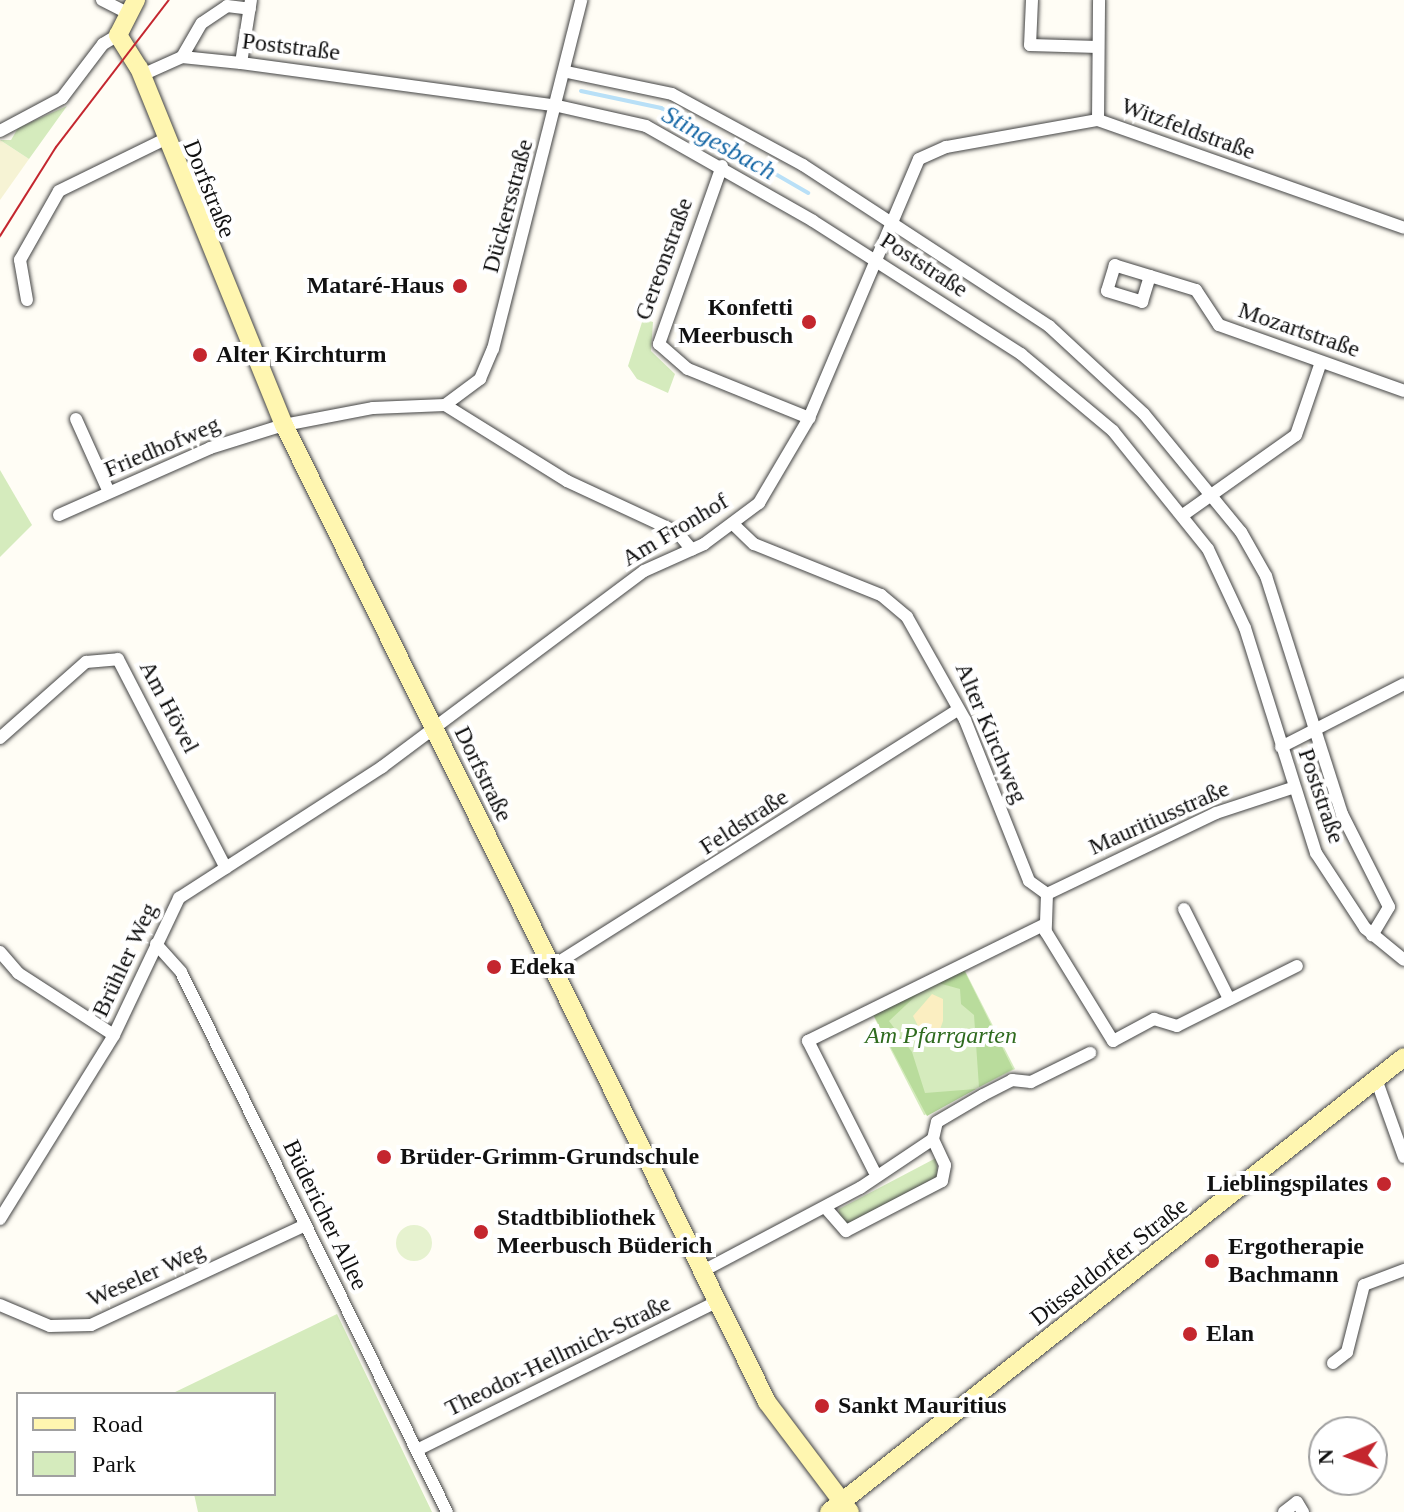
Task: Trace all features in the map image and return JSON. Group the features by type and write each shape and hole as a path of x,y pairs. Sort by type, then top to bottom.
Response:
{"main road":[{"path":"121,40 131,6"},
{"name":"Dorfstraße","path":"121,40 142,75 163,140 284,425 787,1437 840,1509"},
{"name":"Düsseldorfer Straße","path":"840,1509 1404,1057"}],"street":[{"path":"102,0 131,6"},
{"name":"Dückersstraße","path":"445,405 480,379 493,349 567,72 581,0"},
{"path":"1032,0 1030,45 1098,47"},
{"path":"1098,120 1099,0"},
{"path":"142,75 182,57 202,23 227,6 250,4 241,63"},
{"path":"0,131 62,98 103,44 121,40"},
{"name":"Poststraße","path":"182,57 558,106 646,126 722,166 873,258 1021,354 1113,431 1183,515 1230,589 1292,788 1316,853 1372,935 1404,960"},
{"name":"Poststraße","path":"567,72 615,78 697,105 889,219 1049,326 1144,414 1212,493 1266,576 1342,814 1389,907 1372,935"},
{"name":"Witzfeldstraße","path":"873,258 909,174 930,152 1098,120 1404,228"},
{"path":"27,300 20,260 59,191 163,140"},
{"name":"Gereonstraße","path":"722,166 659,344 688,369 809,418"},
{"name":"Am Fronhof","path":"433,726 644,571 692,550 733,524 777,481 809,418 873,258"},
{"name":"Mozartstraße","path":"1150,276 1196,290 1219,325 1404,391"},
{"path":"1183,515 1296,435 1321,362"},
{"path":"284,425 373,408 445,405 567,481 677,532 692,550"},
{"path":"76,419 109,492"},
{"name":"Friedhofweg","path":"59,515 210,448 284,425"},
{"name":"Alter Kirchweg","path":"733,524 754,544 881,595 930,646 1029,881 1047,894"},
{"name":"Am Hövel","path":"0,738 86,662 118,659 226,868"},
{"path":"1281,747 1404,684"},
{"name":"Feldstraße","path":"551,967 957,710"},
{"name":"Brühler Weg","path":"0,1219 114,1035 179,898 433,726"},
{"name":"Mauritiusstraße","path":"1047,894 1216,813 1292,788"},
{"path":"1047,894 1044,925 1075,989 1097,1009 1113,1041 1154,1019 1177,1026 1297,966"},
{"path":"1184,909 1229,999"},
{"path":"874,1171 808,1041 1044,925"},
{"name":"Büdericher Allee","path":"156,944 181,972 447,1512"},
{"path":"0,952 18,973 114,1035"},
{"path":"825,1207 846,1231 942,1181 945,1165 933,1139 937,1122 1012,1080 1031,1082 1090,1053"},
{"path":"1376,1079 1404,1157"},
{"path":"703,1271 825,1207 874,1171 933,1139"},
{"name":"Weseler Weg","path":"0,1305 50,1326 91,1325 305,1225"},
{"path":"1333,1363 1347,1352 1364,1285 1404,1270"},
{"name":"Theodor-Hellmich-Straße","path":"417,1450 718,1301"},
{"path":"1284,1512 1297,1502 1303,1512"}],"shaded area":[{"path":"0,140 29,159 0,200"}],"green space":[{"path":"67,106 29,159 0,140 11,140 18,128"},
{"path":"643,319 653,322 651,351 675,374 668,393 637,379 628,366"},
{"path":"0,470 32,525 0,557"},
{"name":"Am Pfarrgarten","path":"961,963 1015,1069 924,1115 870,1009"},
{"path":"961,964 1013,1069 979,1087 974,1015 961,1004 960,989 931,981"},
{"path":"923,989 889,1021 912,1052 925,1093 976,1089 927,1116 872,1012"},
{"path":"936,1158 938,1176 848,1225 838,1217 839,1209"},
{"path":"414,1225 426,1231 432,1243 426,1255 414,1261 402,1255 396,1243 402,1231"},
{"path":"337,1314 432,1512 198,1512 194,1496 276,1496 276,1392 175,1392"}],"sand":[{"path":"932,994 943,999 943,1021 938,1035 925,1040 913,1016"}],"waterway":[{"name":"Stingesbach","path":"581,91 661,108 808,193"}],"tram line":[{"path":"0,236 56,147 169,0"}],"place":[{"name":"Mataré-Haus","path":"460,286"},
{"name":"Konfetti Meerbusch","path":"809,322"},
{"name":"Alter Kirchturm","path":"200,355"},
{"name":"Edeka","path":"494,967"},
{"name":"Brüder-Grimm-Grundschule","path":"384,1157"},
{"name":"Lieblingspilates","path":"1384,1184"},
{"name":"Stadtbibliothek Meerbusch Büderich","path":"481,1232"},
{"name":"Ergotherapie Bachmann","path":"1212,1261"},
{"name":"Elan","path":"1190,1334"},
{"name":"Sankt Mauritius","path":"822,1406"}]}
